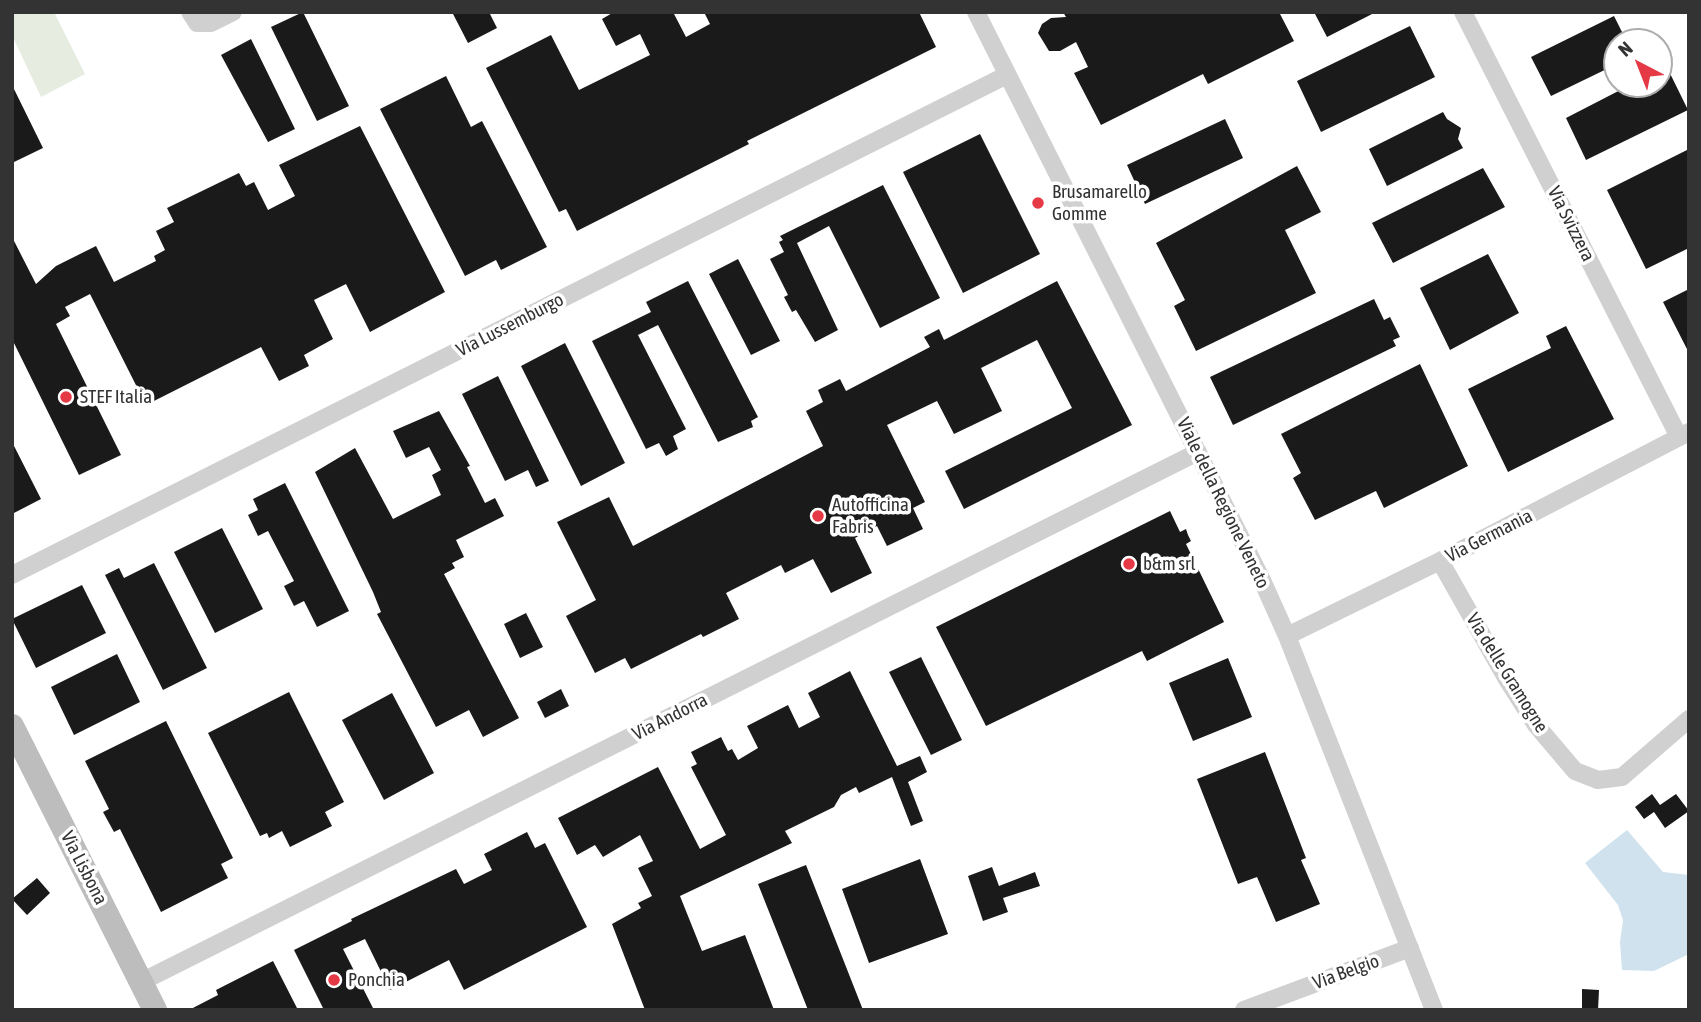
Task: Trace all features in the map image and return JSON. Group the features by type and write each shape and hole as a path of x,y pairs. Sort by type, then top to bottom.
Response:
{"street":[{"path":"190,12 197,23 211,23 233,12"},
{"name":"Viale della Regione Veneto","path":"976,12 1198,452 1287,635 1434,1010"},
{"name":"Via Svizzera","path":"1463,12 1684,434"},
{"name":"Via Lussemburgo","path":"12,575 1007,75"},
{"name":"Via Germania","path":"1287,635 1440,561 1684,434"},
{"name":"Via Andorra","path":"141,982 1198,452"},
{"name":"Via delle Gramogne","path":"1440,561 1536,725 1575,771 1598,780 1622,777 1689,719"},
{"name":"Via Lisbona","path":"12,726 155,1010"},
{"name":"Via Belgio","path":"1244,1010 1410,948"}],"shaded area":[{"path":"12,12 54,12 85,74 41,97 12,35"}],"water":[{"path":"1627,830 1663,872 1689,875 1689,954 1654,971 1622,970 1620,942 1623,920 1618,905 1585,863"}],"building":[{"path":"303,12 349,106 317,121 271,27"},
{"path":"452,12 489,12 497,28 468,43"},
{"path":"614,12 673,12 686,37 710,24 704,12 919,12 936,47 747,141 749,144 577,231 566,209 559,212 486,68 551,35 579,90 650,55 640,34 616,46 602,19"},
{"path":"1063,12 1279,12 1294,41 1208,84 1203,74 1101,125 1074,73 1088,67 1076,42 1060,51 1049,51 1038,33 1042,24 1051,18 1066,17"},
{"path":"1314,12 1376,12 1327,37"},
{"path":"1614,16 1620,28 1603,28 1603,71 1551,96 1531,57"},
{"path":"1410,26 1435,77 1321,132 1297,81"},
{"path":"251,39 295,129 268,142 221,55"},
{"path":"446,76 471,127 482,121 547,247 501,270 496,260 465,276 380,109"},
{"path":"1673,79 1688,110 1586,160 1566,118 1605,98 1673,98"},
{"path":"12,85 43,148 12,163"},
{"path":"1443,112 1447,119 1461,128 1458,139 1463,148 1387,186 1369,149"},
{"path":"1225,119 1243,158 1145,204 1127,165"},
{"path":"360,126 445,292 370,332 346,284 314,300 333,339 304,355 309,366 279,381 261,347 146,405 90,294 65,307 70,316 56,324 121,455 79,475 12,339 12,237 36,284 56,266 96,246 114,282 156,261 154,256 165,250 156,231 174,222 167,208 239,173 246,186 254,182 268,210 295,196 279,165"},
{"path":"980,134 1040,254 963,293 903,172"},
{"path":"1689,149 1689,248 1646,269 1607,190"},
{"path":"1297,166 1321,212 1285,230 1316,293 1196,351 1174,306 1185,300 1156,243"},
{"path":"1483,168 1505,207 1393,263 1372,223"},
{"path":"883,185 940,298 880,328 829,226 797,243 838,330 815,342 796,310 792,312 784,297 788,295 770,259 784,252 779,242 783,240 780,236"},
{"path":"1488,254 1519,313 1450,350 1420,288"},
{"path":"738,259 780,341 751,355 709,274"},
{"path":"688,281 758,417 751,421 753,427 718,442 658,325 638,335 686,429 673,436 678,449 666,456 659,443 646,449 592,341 651,312 646,302"},
{"path":"1057,281 1132,425 964,509 945,471 1072,408 1037,340 981,368 1002,411 954,434 937,401 887,425 925,502 913,508 923,529 887,546 877,526 855,538 872,573 831,593 813,559 785,573 781,565 726,593 739,619 703,637 701,634 631,669 625,658 595,673 566,616 596,600 557,522 609,497 633,546 823,446 806,411 823,402 818,390 840,379 846,391 930,347 924,337 939,329 944,340"},
{"path":"1689,289 1689,353 1663,302"},
{"path":"1374,299 1384,320 1390,317 1400,337 1393,340 1396,346 1233,425 1210,377"},
{"path":"1566,326 1614,419 1508,472 1468,389 1551,348 1546,336"},
{"path":"565,343 625,463 581,486 521,366"},
{"path":"1420,364 1468,466 1384,508 1376,491 1315,520 1293,478 1301,473 1281,434"},
{"path":"498,376 549,481 536,487 528,470 505,481 462,394"},
{"path":"439,411 470,466 467,467 485,503 495,498 504,516 456,540 464,557 452,563 455,568 444,574 519,718 483,737 469,710 436,727 377,614 381,612 373,592 315,472 355,448 393,519 441,495 432,475 441,470 429,447 406,458 393,431"},
{"path":"12,442 41,499 12,514"},
{"path":"285,483 349,611 317,627 304,601 294,606 284,586 294,581 268,531 258,536 248,515 258,510 253,499"},
{"path":"1170,511 1180,532 1186,529 1191,541 1186,544 1224,622 1147,661 1142,651 986,726 936,627"},
{"path":"222,528 263,609 215,633 174,552"},
{"path":"154,563 207,668 163,690 105,575 119,568 124,578"},
{"path":"82,585 106,633 36,668 12,619"},
{"path":"526,613 543,647 520,658 504,624"},
{"path":"117,654 140,702 74,735 51,687"},
{"path":"921,657 962,740 931,755 889,672"},
{"path":"1228,658 1252,717 1193,741 1169,683"},
{"path":"850,671 897,766 920,756 927,772 908,782 923,821 911,826 892,777 859,793 856,787 841,795 834,807 785,831 792,843 680,896 702,951 745,935 774,1010 645,1010 612,924 641,908 638,903 652,896 638,868 653,861 640,835 603,857 595,845 577,855 558,818 658,767 700,849 726,835 691,767 697,764 691,752 721,737 728,751 732,749 738,760 758,748 747,726 788,705 799,728 820,717 808,693"},
{"path":"561,689 569,706 545,718 537,702"},
{"path":"289,692 344,802 325,812 332,826 290,847 282,831 269,838 267,833 260,836 208,733"},
{"path":"392,693 434,773 384,800 342,720"},
{"path":"166,721 233,858 221,864 228,878 161,912 120,829 114,832 103,812 109,809 85,761"},
{"path":"1265,752 1306,858 1301,860 1320,904 1276,922 1257,877 1238,884 1197,779"},
{"path":"1652,794 1660,805 1676,794 1689,811 1665,828 1654,812 1644,819 1635,807"},
{"path":"527,832 535,848 545,843 587,927 464,990 449,960 390,990 365,939 343,949 374,1010 324,1010 294,950 352,921 351,919 456,869 464,884 492,870 484,854"},
{"path":"920,859 948,934 869,963 842,889"},
{"path":"806,865 863,1010 808,1010 758,884"},
{"path":"992,867 999,886 1035,872 1040,886 1003,898 1008,912 983,921 968,876"},
{"path":"37,878 50,893 27,915 12,899"},
{"path":"273,961 298,1010 189,1010 218,995 216,990"},
{"path":"1582,989 1599,990 1598,1010 1582,1010"}],"place":[{"name":"Brusamarello Gomme","path":"1038,203"},
{"name":"STEF Italia","path":"66,397"},
{"name":"Autofficina Fabris","path":"818,516"},
{"name":"b&m srl","path":"1129,564"},
{"name":"Ponchia","path":"334,980"}]}
